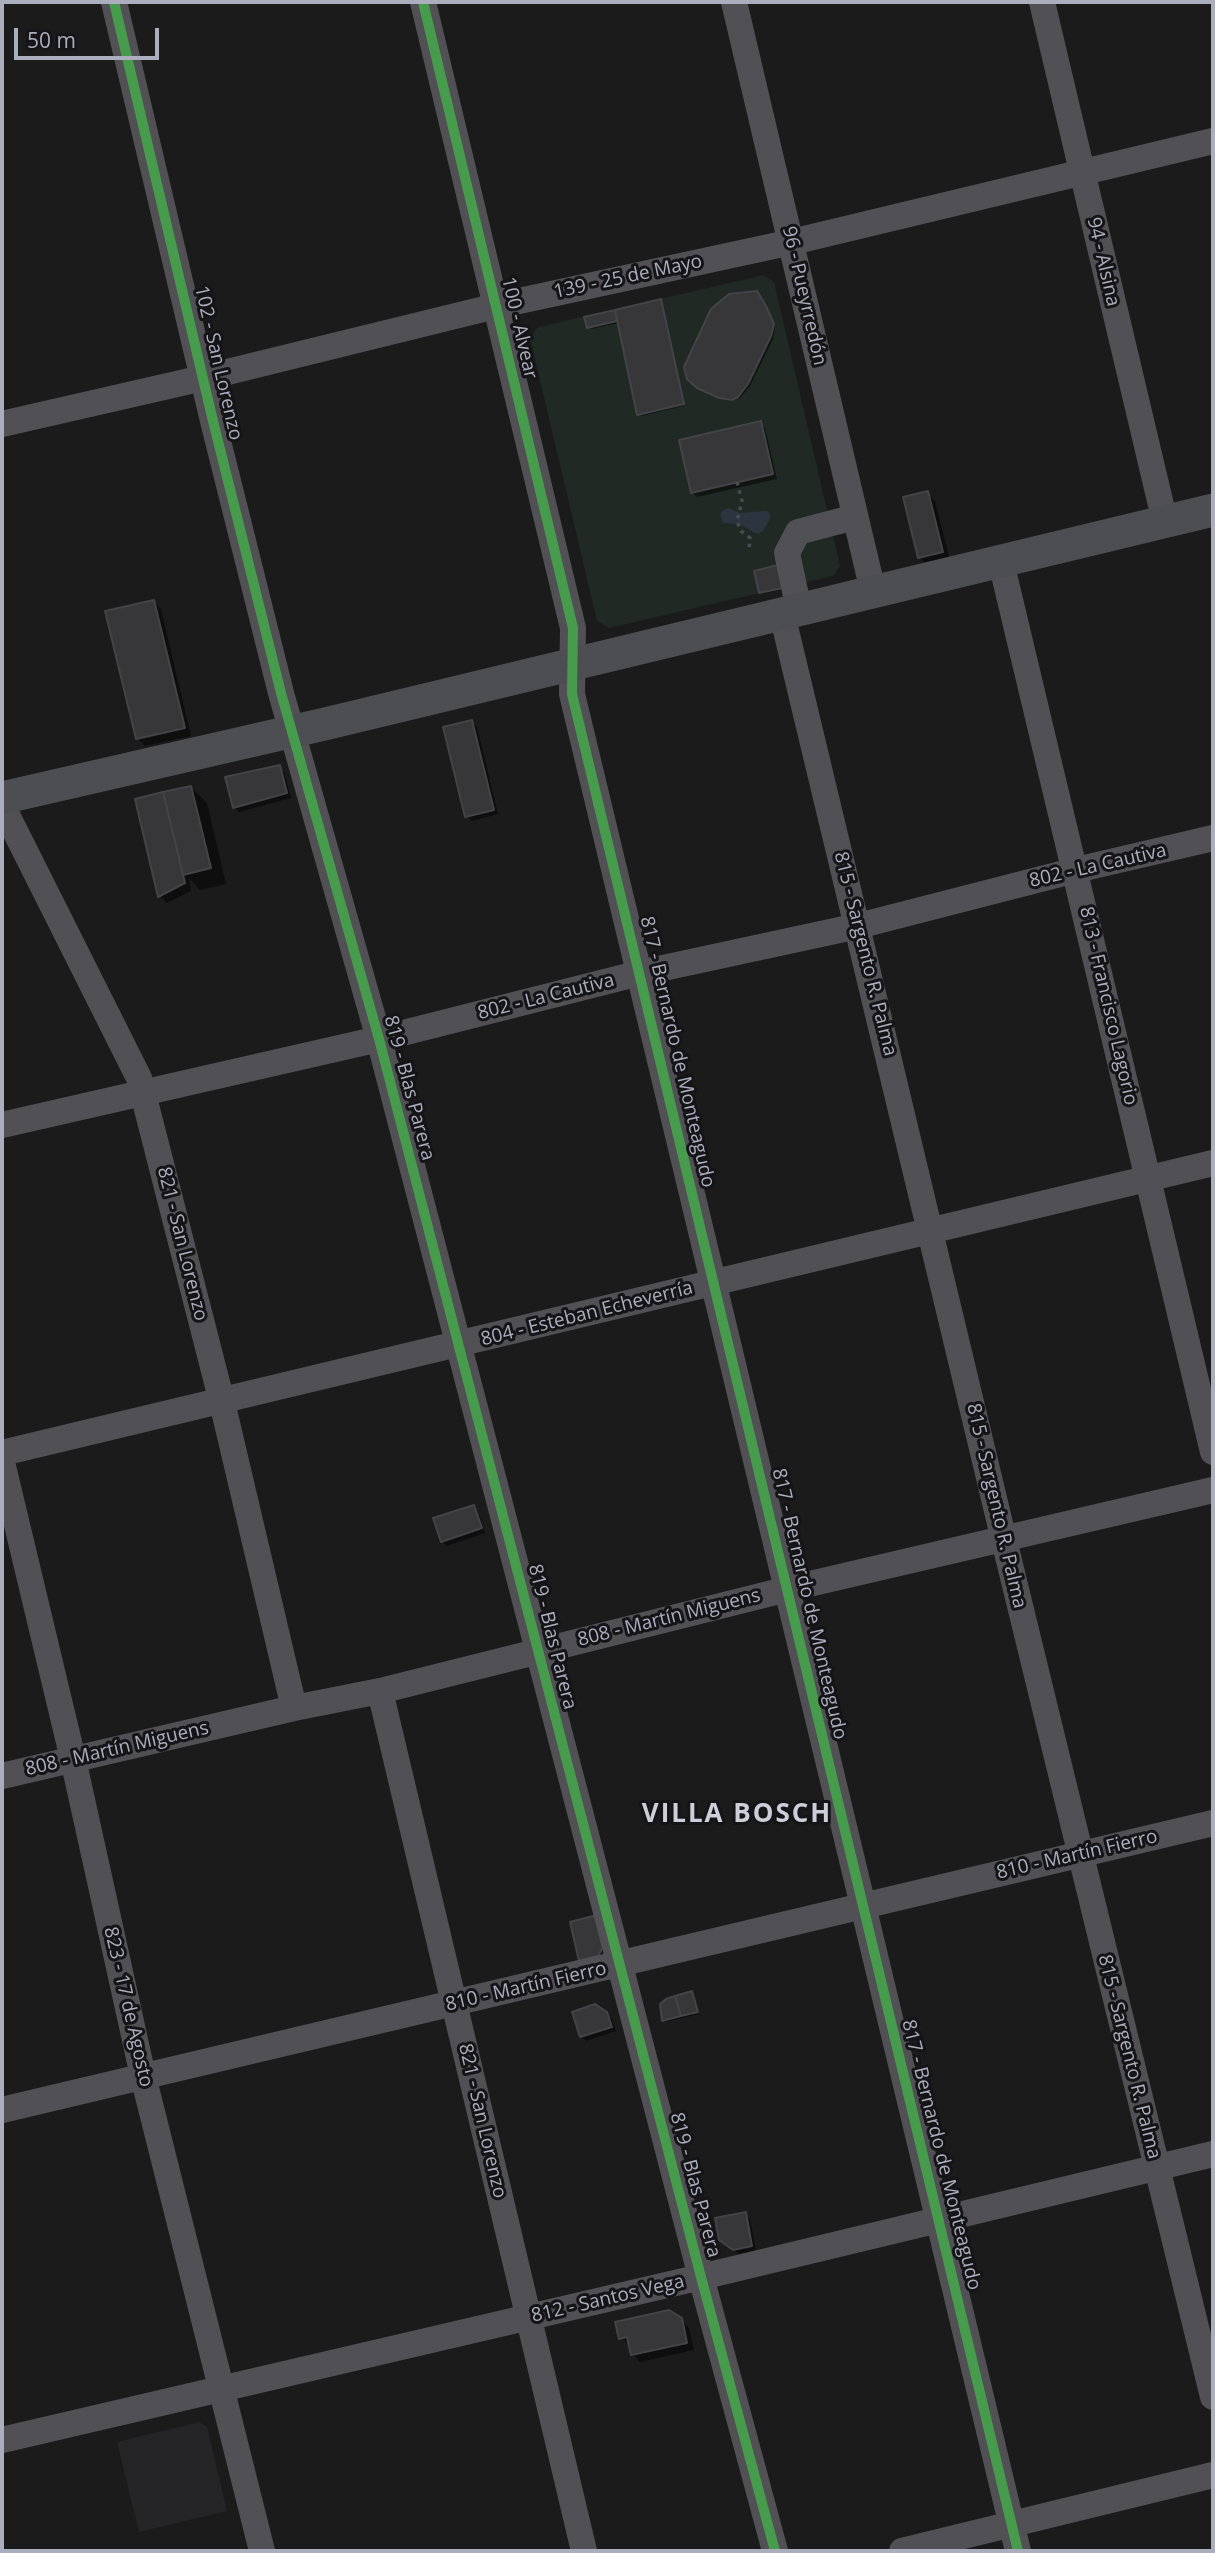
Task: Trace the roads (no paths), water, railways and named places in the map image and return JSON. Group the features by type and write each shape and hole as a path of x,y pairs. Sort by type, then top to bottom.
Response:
{"main road":[{"path":"2,798 1213,512"}],"street":[{"name":"102 - San Lorenzo","path":"114,2 278,679 294,731"},
{"name":"100 - Alvear","path":"423,2 573,628 571,664"},
{"name":"96 - Pueyrredón","path":"734,2 873,591"},
{"name":"94 - Alsina","path":"1042,2 1165,522"},
{"name":"139 - 25 de Mayo","path":"2,424 204,378 496,306 792,242 1213,141"},
{"name":"815 - Sargento R. Palma","path":"855,517 798,532 787,553 791,612 858,926 1004,1540 1213,2397"},
{"name":"813 - Francisco Lagorio","path":"1001,562 1213,1452"},
{"name":"817 - Bernardo de Monteagudo","path":"571,664 572,694 1018,2551"},
{"name":"819 - Blas Parera","path":"294,731 379,1039 701,2277 775,2551"},
{"name":"821 - San Lorenzo","path":"2,805 144,1091 295,1708"},
{"name":"802 - La Cautiva","path":"2,1125 379,1039 640,973 858,926 1213,838"},
{"name":"804 - Esteban Echeverría","path":"2,1453 1213,1163"},
{"name":"823 - 17 de Agosto","path":"2,1462 73,1759 143,2076 262,2551"},
{"name":"808 - Martín Miguens","path":"2,1776 380,1691 788,1589 1213,1490"},
{"name":"821 - San Lorenzo","path":"380,1691 584,2551"},
{"name":"810 - Martín Fierro","path":"2,2110 1213,1823"},
{"name":"812 - Santos Vega","path":"2,2440 1213,2154"},
{"path":"902,2551 1213,2475"}],"water":[{"path":"728,508 740,513 766,511 770,513 770,519 758,534 740,524 723,523 720,515"}],"district":[{"name":"VILLA BOSCH","path":"737,1815"}]}
